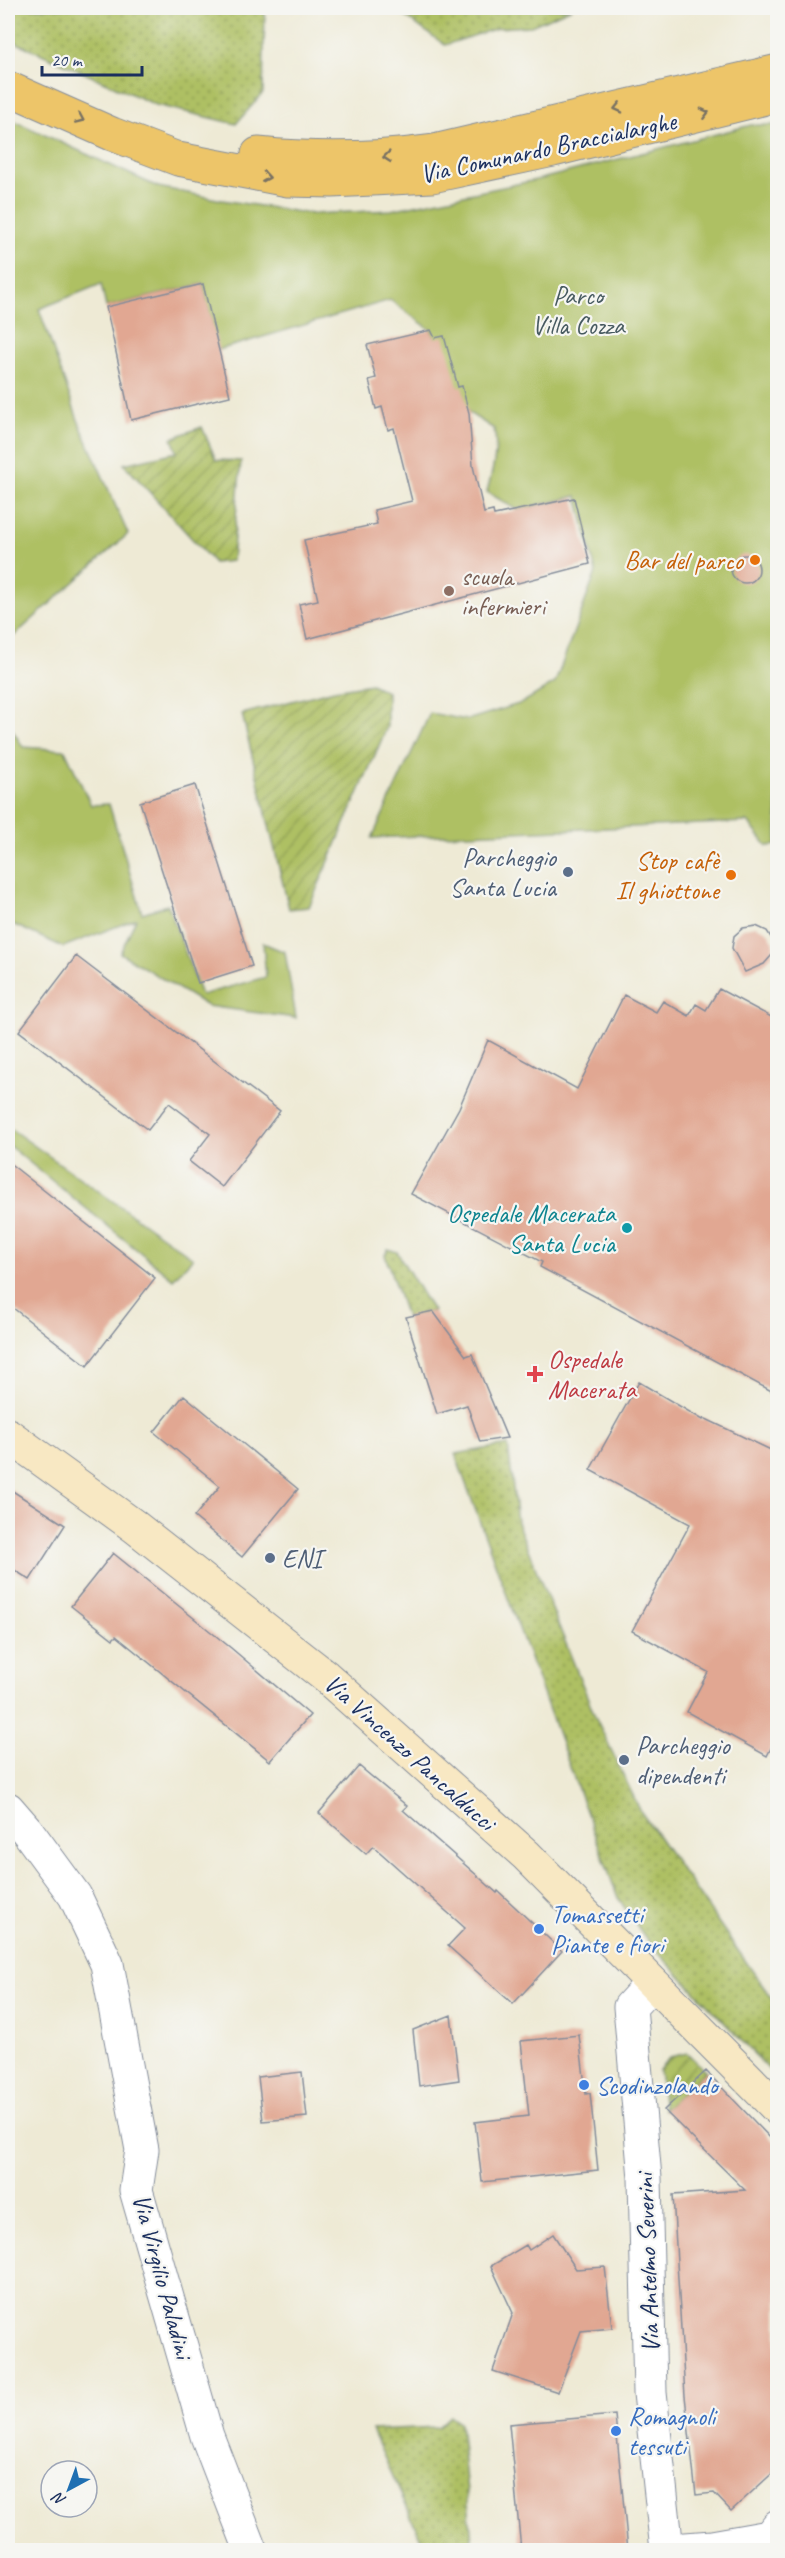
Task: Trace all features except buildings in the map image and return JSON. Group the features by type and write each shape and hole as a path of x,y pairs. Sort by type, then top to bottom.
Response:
{"main road":[{"name":"Via Comunardo Braccialarghe","path":"8,66 193,140 246,153 292,158 380,158 434,151 777,71"},
{"name":"Via Comunardo Braccialarghe","path":"8,88 112,134 178,159 288,180 332,181 432,176 553,150 777,95"},
{"name":"Via Vincenzo Pancalducci","path":"8,1436 134,1526 325,1676 526,1856 777,2109"}],"street":[{"name":"Via Virgilio Paladini","path":"8,1809 28,1832 75,1896 107,1964 142,2150 136,2190 207,2436 251,2550"},
{"name":"Via Antelmo Severini","path":"652,1983 630,2007 645,2178 650,2393 668,2550"},
{"path":"673,2550 712,2547 769,2537 777,2526"}],"green space":[{"path":"8,8 265,8 263,93 236,124 156,105 8,39"},
{"path":"305,8 572,8 531,26 498,28 445,45 397,11"},
{"name":"Parco Villa Cozza","path":"8,118 158,187 312,214 391,210 541,179 751,125 777,125 777,845 767,846 748,822 372,838 430,713 467,720 522,703 555,683 596,572 577,496 517,510 487,492 495,452 494,429 469,413 431,330 390,300 218,350 203,284 106,307 101,284 39,309 78,420 128,534 8,641"},
{"path":"202,427 216,460 241,461 232,561 214,563 124,464 177,452 172,438"},
{"path":"371,684 387,692 387,727 309,907 289,909 242,714 334,690"},
{"path":"8,723 23,747 65,750 91,805 109,804 142,913 168,905 201,995 266,977 263,943 285,952 296,1018 207,1006 120,953 136,919 63,947 8,922"},
{"path":"8,1127 193,1258 173,1279 8,1145"},
{"path":"388,1249 397,1252 433,1311 406,1317 385,1255"},
{"path":"508,1445 517,1522 595,1716 641,1812 777,2006 777,2078 649,1943 618,1898 455,1454"},
{"path":"687,2053 706,2071 664,2110 659,2070 670,2057"},
{"path":"450,2416 460,2423 473,2550 426,2550 372,2430 438,2427"}],"place":[{"name":"Bar del parco","path":"755,560"},
{"name":"scuola infermieri","path":"449,591"},
{"name":"Parcheggio Santa Lucia","path":"568,872"},
{"name":"Stop cafè Il ghiottone","path":"731,875"},
{"name":"Ospedale Macerata Santa Lucia","path":"627,1228"},
{"name":"Ospedale Macerata","path":"535,1374"},
{"name":"ENI","path":"270,1558"},
{"name":"Parcheggio dipendenti","path":"624,1760"},
{"name":"Tomassetti Piante e fiori","path":"539,1929"},
{"name":"Scodinzolando","path":"584,2085"},
{"name":"Romagnoli tessuti","path":"616,2431"}]}
